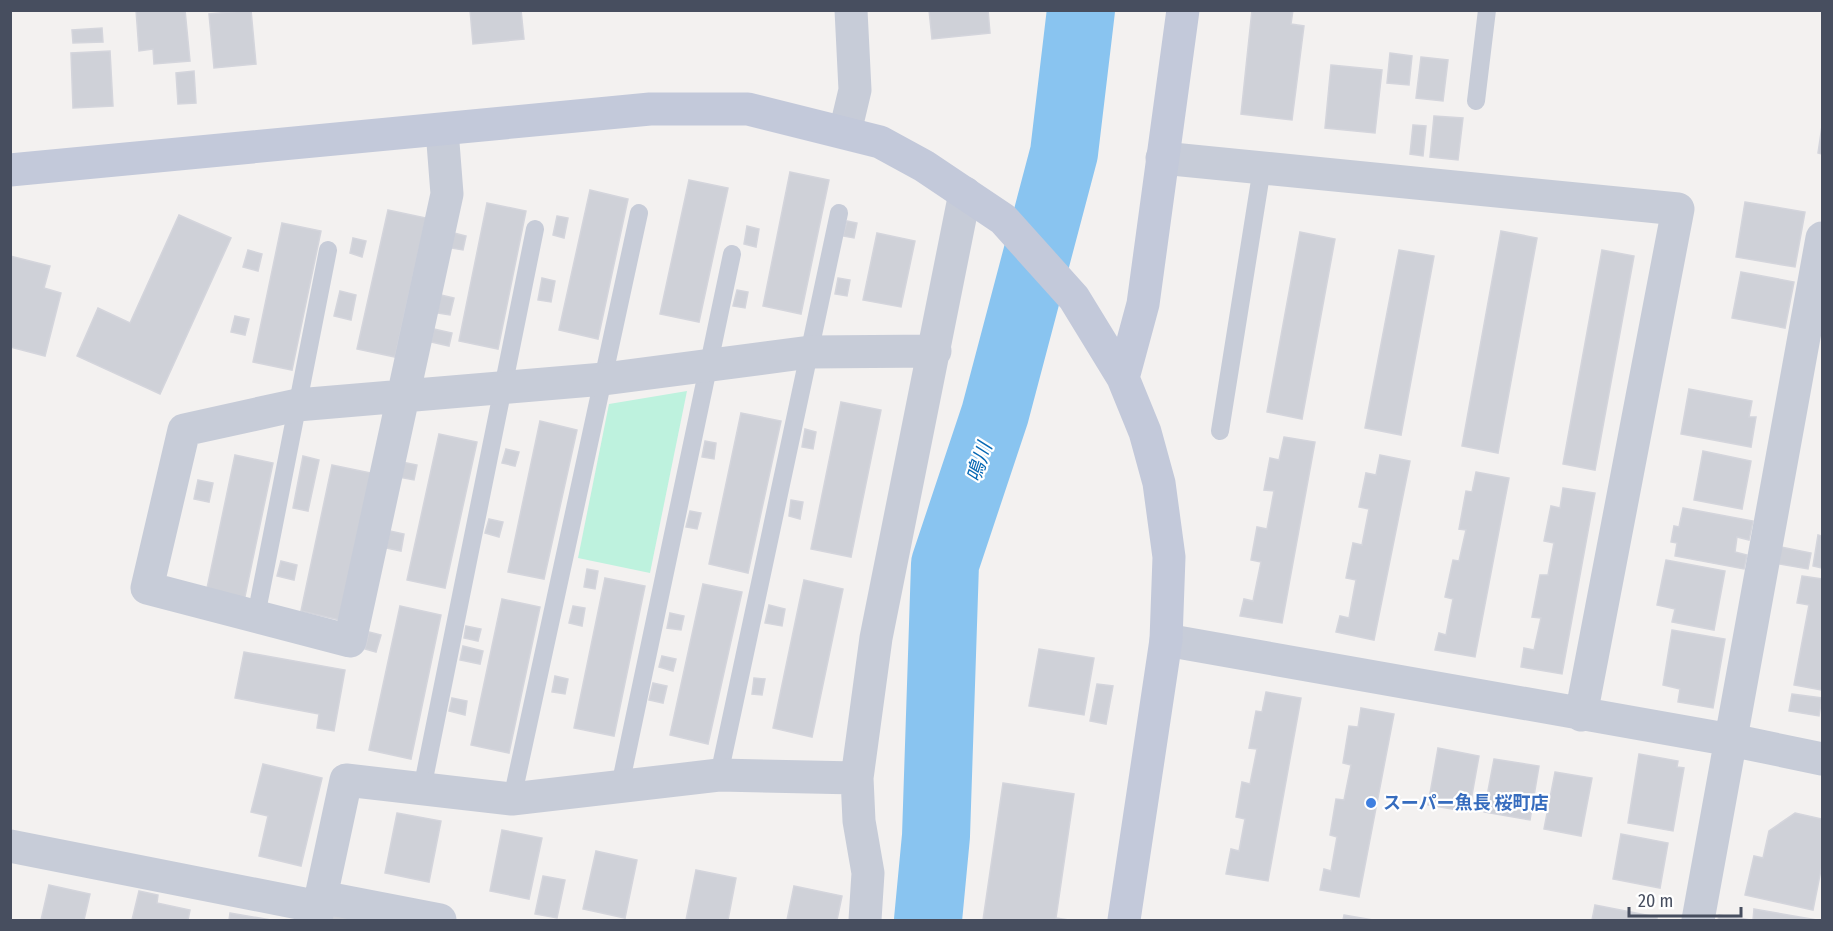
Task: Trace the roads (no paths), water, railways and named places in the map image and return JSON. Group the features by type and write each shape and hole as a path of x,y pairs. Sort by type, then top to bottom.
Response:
{"street":[{"path":"845,132 855,90 851,10"},
{"path":"1123,378 1143,303 1183,10"},
{"path":"10,170 650,109 748,109 880,142 924,166 1003,219 1074,298 1123,378 1144,432 1159,483 1169,557 1166,640 1124,921"},
{"path":"442,130 447,194 405,395 350,641 147,588 184,430 297,405 405,395 604,379 810,352 935,351"},
{"path":"1162,158 1678,210 1581,715"},
{"path":"865,921 868,873 859,820 857,778 876,638 965,194"},
{"path":"1698,921 1822,238"},
{"path":"1166,640 1731,740 1822,759"},
{"path":"318,908 346,780 512,799 719,775 857,778"},
{"path":"10,846 318,908 440,921"}],"lane":[{"path":"1476,101 1487,10"},
{"path":"1220,432 1262,168"},
{"path":"512,799 639,213"},
{"path":"719,775 839,213"},
{"path":"422,789 535,229"},
{"path":"256,616 328,250"},
{"path":"620,786 732,254"}],"waterway":[{"name":"鳴川","path":"928,920 936,836 945,564 995,414 1064,153 1081,10"}],"place":[{"name":"スーパー魚長 桜町店","path":"1371,803"}]}
